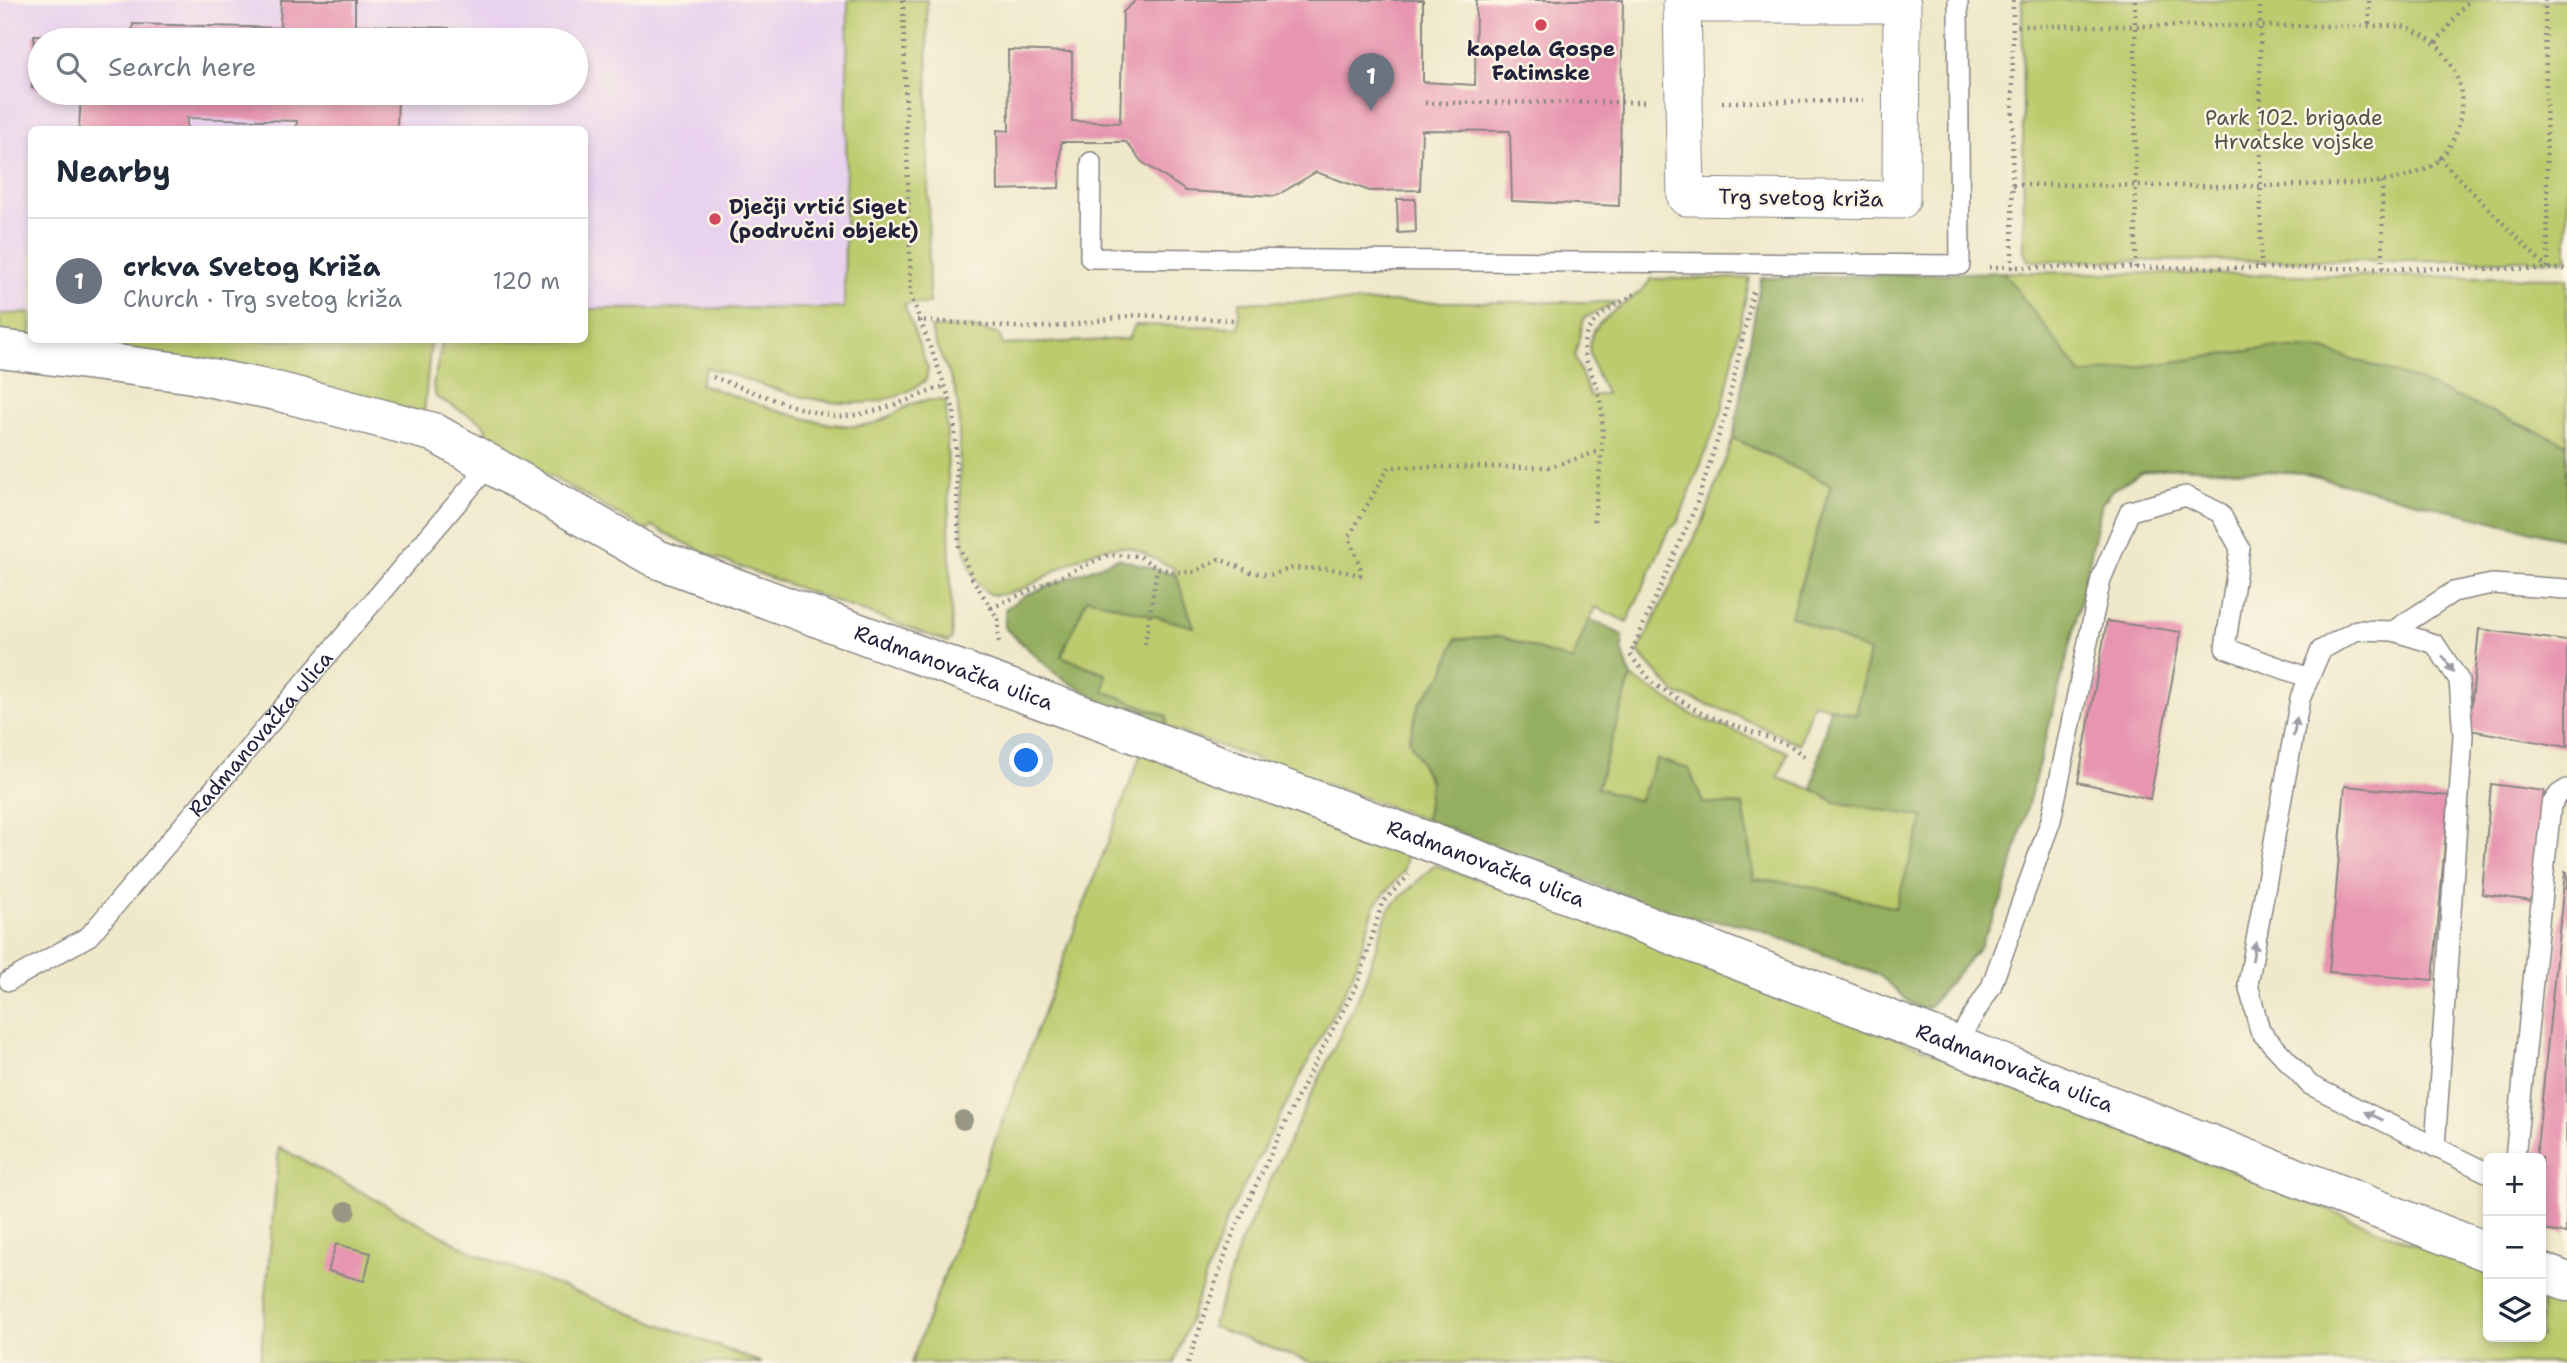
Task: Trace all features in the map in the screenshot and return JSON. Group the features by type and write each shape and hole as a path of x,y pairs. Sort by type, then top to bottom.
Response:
{"street":[{"name":"Trg svetog križa","path":"1902,4 1901,200 1686,197 1685,102 1682,5 1902,4"},
{"name":"Radmanovačka ulica","path":"0,349 187,373 276,391 432,432 657,559 1433,844 2483,1250"},
{"path":"2546,1274 2567,1282"}],"lane":[{"path":"1091,162 1090,258 1960,265 1958,0"},
{"name":"Radmanovačka ulica","path":"9,981 89,936 491,463"},
{"path":"1955,1045 1991,987 2051,820 2101,579 2130,511 2186,496 2220,513 2240,548 2225,648 2309,678"},
{"path":"2393,631 2453,592 2492,584 2567,589"},
{"path":"2435,1147 2463,736 2459,680 2435,644 2393,631 2357,630 2321,650 2300,699 2248,984 2260,1031 2310,1085 2435,1147 2483,1171"},
{"path":"2516,1153 2552,805 2567,789"}],"path":[{"path":"903,0 911,296 917,320 954,410 960,546 972,578 998,619 999,652 992,684"},
{"path":"2012,268 2013,0"},
{"path":"2135,0 2136,269"},
{"path":"2260,0 2260,269"},
{"path":"2369,0 2369,24"},
{"path":"2436,43 2469,0"},
{"path":"2545,0 2547,268"},
{"path":"2013,26 2402,26 2420,32 2448,54 2461,87 2461,117 2449,146 2428,169 2382,182 2260,186 2013,185"},
{"path":"1425,103 1621,101"},
{"path":"1685,102 1875,101"},
{"path":"2439,158 2547,268"},
{"path":"2382,182 2383,268"},
{"path":"1594,521 1602,424 1598,392 1584,356 1585,340 1589,328 1604,314 1638,291 1653,262"},
{"path":"1759,263 1726,413 1696,506 1630,656 1654,684 1703,714 1791,746 1805,757"},
{"path":"1960,265 2136,269 2567,269"},
{"path":"917,320 1027,328 1136,316 1233,320"},
{"path":"713,377 821,414 845,416 869,412 945,386"},
{"path":"991,608 1108,555 1127,553 1139,556 1157,568 1195,572 1219,559 1251,572 1270,575 1293,568 1332,569 1360,575 1359,559 1349,537 1390,467 1550,467 1600,451"},
{"path":"1145,644 1157,568"},
{"path":"1188,1363 1231,1238 1307,1077 1359,981 1382,903 1418,865 1433,844"}],"shaded area":[{"name":"Dječji vrtić Siget (područni objekt)","path":"0,0 848,0 844,308 588,309 588,126 28,126 28,313 0,314"}],"green space":[{"path":"848,0 927,0 929,304 904,304 928,369 926,380 900,395 873,402 846,403 789,393 706,367 700,384 806,419 848,426 877,422 921,402 946,401 952,638 948,642 713,557 652,526 648,531 484,439 486,429 482,422 436,397 433,384 442,343 588,343 588,309 844,308"},
{"name":"Park 102. brigade Hrvatske vojske","path":"2022,0 2567,0 2567,260 2028,261 2024,251"},
{"path":"2003,272 2567,278 2567,444 2515,423 2269,348 2082,375"},
{"path":"2003,272 2082,375 2269,348 2325,350 2414,379 2567,444 2567,540 2302,473 2176,467 2141,472 2113,490 2102,503 2073,635 2004,895 1980,946 1930,1006 1920,1009 1878,975 1746,925 1679,916 1426,820 1430,781 1409,740 1419,704 1443,675 1456,639 1500,636 1572,661 1589,619 1623,635 1622,649 1631,677 1597,788 1639,801 1657,759 1689,769 1703,803 1743,805 1754,879 1801,884 1895,908 1924,817 1836,802 1812,789 1830,707 1856,715 1869,652 1791,616 1831,485 1733,438 1761,278"},
{"path":"1750,278 1722,411 1678,522 1669,530 1627,622 1595,607 1572,661 1500,636 1456,640 1443,675 1419,704 1409,740 1430,781 1426,820 1166,727 1167,716 1103,691 1106,673 1061,657 1086,597 1194,627 1173,567 1130,548 1115,547 1086,555 1013,592 990,594 976,581 963,532 956,393 931,328 969,327 999,334 1003,345 1128,339 1135,325 1239,327 1239,302 1617,302 1584,318 1575,357 1590,396 1606,394 1591,358 1589,344 1593,333 1600,323 1643,289 1651,279"},
{"path":"28,313 28,336 0,333 0,314"},
{"path":"77,343 431,343 424,413"},
{"path":"1733,438 1831,485 1791,616 1869,651 1856,715 1813,703 1799,744 1731,713 1675,693 1638,652 1705,517"},
{"path":"1118,558 1176,575 1194,627 1087,598 1061,656 1106,674 1104,691 1167,716 1166,727 1103,703 1056,674 1005,628 1005,609 1024,596"},
{"path":"1631,677 1695,716 1788,752 1778,778 1812,789 1835,802 1924,817 1895,909 1801,884 1754,879 1743,805 1639,801 1597,788"},
{"path":"1142,751 1407,851 1404,871 1375,905 1353,975 1226,1221 1174,1363 911,1363"},
{"path":"1435,865 1594,918 2483,1271 2483,1342 2546,1342 2546,1295 2567,1303 2567,1363 1313,1363 1212,1327 1241,1242 1362,989 1389,908"},
{"path":"279,1147 476,1254 762,1363 260,1363"}],"building":[{"path":"281,0 355,0 355,25 449,28 280,28"},
{"path":"1136,0 1423,0 1423,82 1475,85 1476,0 1623,0 1619,206 1512,201 1510,131 1422,130 1420,190 1370,191 1316,172 1276,196 1186,191 1142,162 1126,142 1061,142 1059,188 998,190 997,130 1009,131 1008,50 1072,52 1072,121 1120,123 1123,12"},
{"path":"133,24 280,28 133,28"},
{"path":"80,105 398,105 397,126 296,126 297,121 187,118 187,126 79,126"},
{"path":"1397,199 1415,199 1416,232 1398,233"},
{"path":"2107,621 2181,632 2150,799 2078,782"},
{"path":"2479,629 2567,641 2567,747 2469,730"},
{"path":"2491,784 2544,791 2532,901 2482,894"},
{"path":"2345,786 2449,796 2433,980 2329,972"},
{"path":"2567,872 2566,1233 2546,1231 2546,1153 2537,1153"},
{"path":"336,1244 371,1253 364,1281 328,1271"}],"place":[{"name":"kapela Gospe Fatimske","path":"1541,25"},
{"name":"crkva Svetog Križa","path":"1371,111"},
{"name":"Dječji vrtić Siget (područni objekt)","path":"715,219"}]}
